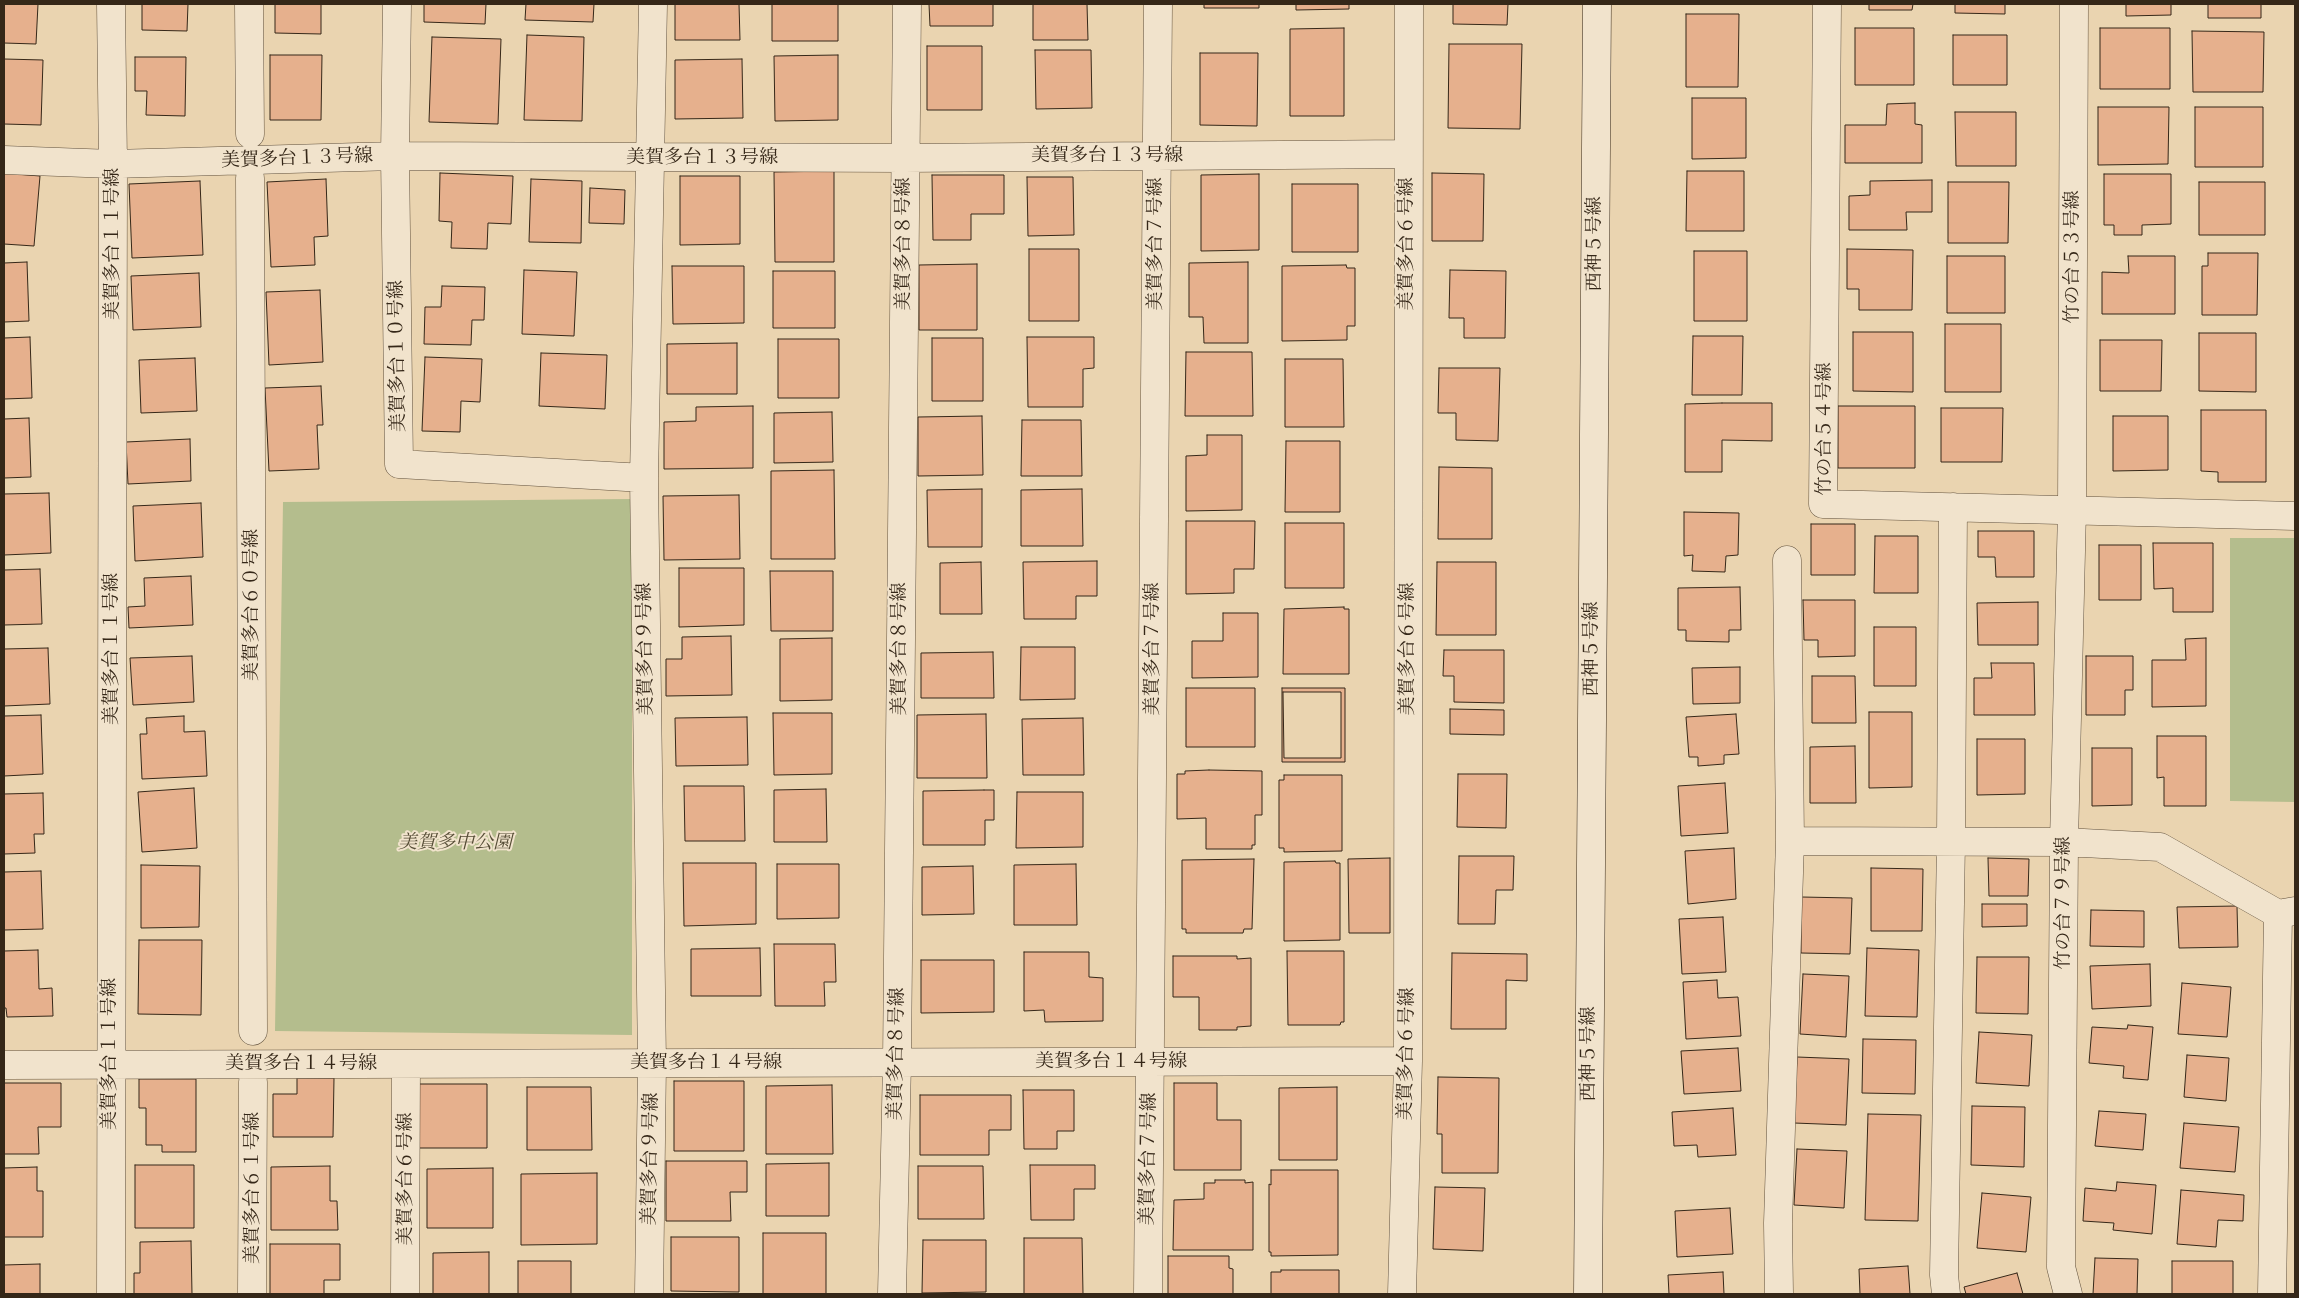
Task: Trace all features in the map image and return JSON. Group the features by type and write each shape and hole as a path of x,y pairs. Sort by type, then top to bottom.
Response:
{"street":[{"name":"美賀多台１１号線","path":"111,4 113,164 111,1294"},
{"path":"250,4 250,134"},
{"name":"美賀多台１０号線","path":"397,4 395,156 399,464 644,478"},
{"name":"美賀多台９号線","path":"649,1294 652,1063 644,478 653,4"},
{"name":"美賀多台８号線","path":"892,1294 897,1062 904,158 907,4"},
{"name":"美賀多台７号線","path":"1148,1294 1158,4"},
{"name":"美賀多台６号線","path":"1402,1294 1408,1061 1404,154 1409,4"},
{"name":"西神５号線","path":"1588,1294 1597,4"},
{"name":"竹の台５４号線","path":"1828,4 1823,504 2295,516"},
{"name":"竹の台５３号線","path":"2072,510 2074,4"},
{"name":"美賀多台１３号線","path":"4,160 113,164 395,156 904,158 1404,154"},
{"name":"美賀多台６０号線","path":"250,178 253,1031"},
{"path":"1946,1294 1944,1275 1951,841 1953,507"},
{"name":"竹の台７９号線","path":"2068,1294 2061,1267 2064,842 2072,510"},
{"path":"1779,1294 1778,1224 1790,841 1787,560"},
{"path":"1790,841 2064,842 2160,847 2287,912 2272,1294"},
{"name":"美賀多台１４号線","path":"4,1065 1408,1061"},
{"name":"美賀多台６号線","path":"405,1294 406,1064"},
{"name":"美賀多台６１号線","path":"252,1294 253,1082"}],"green space":[{"name":"美賀多中公園","path":"632,499 632,1035 275,1031 283,502"},
{"path":"2230,538 2295,538 2295,802 2230,801"}],"building":[{"path":"4,4 38,4 36,44 4,43"},
{"path":"142,4 188,4 187,31 142,30"},
{"path":"275,4 321,4 321,34 275,33"},
{"path":"424,4 486,4 485,24 424,22"},
{"path":"526,4 594,4 593,22 525,20"},
{"path":"675,4 739,4 740,40 675,40"},
{"path":"772,4 838,4 838,41 772,41"},
{"path":"929,4 993,4 993,26 930,26"},
{"path":"1033,4 1087,4 1088,40 1033,40"},
{"path":"1204,4 1259,4 1259,8 1204,8"},
{"path":"1296,4 1349,4 1349,9 1296,10"},
{"path":"1453,4 1508,4 1507,25 1453,24"},
{"path":"1869,4 1913,4 1912,10 1869,10"},
{"path":"1955,4 2005,4 2005,14 1955,13"},
{"path":"2126,4 2171,4 2171,15 2126,16"},
{"path":"2208,4 2261,4 2261,18 2208,18"},
{"path":"1686,14 1739,14 1738,87 1686,87"},
{"path":"1344,28 1344,116 1290,116 1290,29"},
{"path":"1855,28 1914,28 1914,85 1855,85"},
{"path":"2100,28 2170,28 2170,89 2100,89"},
{"path":"2192,31 2264,32 2263,92 2193,92"},
{"path":"527,35 584,37 582,121 524,120"},
{"path":"1953,35 2007,35 2007,85 1953,85"},
{"path":"432,37 501,39 498,124 429,122"},
{"path":"1449,44 1522,44 1520,129 1448,128"},
{"path":"927,46 982,46 982,110 927,110"},
{"path":"1035,50 1091,50 1092,108 1036,109"},
{"path":"1200,53 1258,53 1257,126 1200,125"},
{"path":"270,55 322,55 321,120 270,120"},
{"path":"838,55 838,120 775,121 774,56"},
{"path":"135,57 186,57 185,116 146,115 147,91 135,91"},
{"path":"4,59 43,60 41,125 4,124"},
{"path":"742,59 743,118 675,119 675,60"},
{"path":"1692,98 1746,98 1746,158 1692,159"},
{"path":"1915,103 1915,124 1922,125 1922,163 1845,163 1845,125 1886,125 1887,104"},
{"path":"2098,107 2169,107 2168,164 2098,165"},
{"path":"2195,107 2263,107 2263,167 2195,167"},
{"path":"1955,112 2016,112 2016,166 1956,166"},
{"path":"834,171 834,262 775,262 774,172"},
{"path":"1687,171 1744,171 1744,231 1686,231"},
{"path":"4,173 40,176 34,246 4,244"},
{"path":"440,173 513,176 511,224 488,223 487,249 451,248 452,222 439,221"},
{"path":"1432,173 1484,174 1483,241 1432,241"},
{"path":"1259,174 1259,250 1201,251 1201,175"},
{"path":"2104,174 2171,174 2171,224 2142,225 2142,235 2114,235 2114,225 2104,225"},
{"path":"932,175 1004,175 1004,214 971,214 971,240 933,240"},
{"path":"680,176 740,176 740,244 680,245"},
{"path":"1027,177 1073,177 1074,235 1028,236"},
{"path":"326,179 328,236 314,237 315,265 271,267 267,182"},
{"path":"531,179 582,181 581,243 529,242"},
{"path":"1932,180 1932,212 1906,212 1907,230 1849,230 1849,196 1870,195 1870,181"},
{"path":"200,181 203,255 132,258 129,184"},
{"path":"1948,182 2009,182 2008,243 1948,243"},
{"path":"2199,182 2265,182 2265,235 2199,235"},
{"path":"1292,184 1358,184 1358,252 1292,252"},
{"path":"590,188 625,190 624,224 589,223"},
{"path":"1029,249 1079,249 1079,321 1029,321"},
{"path":"1847,249 1913,250 1912,310 1859,310 1859,289 1847,289"},
{"path":"1694,251 1747,251 1747,321 1694,321"},
{"path":"2208,253 2258,253 2257,315 2202,315 2202,266 2208,266"},
{"path":"1947,256 2005,256 2005,313 1947,313"},
{"path":"2128,256 2175,256 2175,314 2102,314 2102,272 2129,273"},
{"path":"27,262 29,321 4,322 4,263"},
{"path":"1248,262 1248,343 1204,343 1203,317 1189,317 1189,263"},
{"path":"977,264 977,330 919,330 919,265"},
{"path":"1346,265 1347,268 1355,268 1355,326 1347,326 1347,340 1282,341 1282,266"},
{"path":"672,266 744,266 744,323 673,324"},
{"path":"524,270 577,272 574,336 522,334"},
{"path":"1450,270 1506,271 1505,338 1464,338 1464,318 1449,318"},
{"path":"773,271 835,271 835,328 773,328"},
{"path":"199,273 201,327 133,330 131,276"},
{"path":"442,286 485,287 484,320 472,320 471,345 424,344 425,307 441,307"},
{"path":"320,290 323,362 269,365 266,292"},
{"path":"1945,324 2001,324 2001,392 1945,392"},
{"path":"1853,332 1913,332 1913,392 1853,391"},
{"path":"2199,333 2256,333 2256,392 2199,391"},
{"path":"1693,336 1743,336 1742,395 1692,395"},
{"path":"30,337 32,398 4,399 4,338"},
{"path":"1027,337 1094,337 1094,368 1083,369 1083,407 1028,407"},
{"path":"932,338 983,338 983,401 932,401"},
{"path":"778,339 839,339 839,398 778,398"},
{"path":"2100,340 2162,340 2161,391 2100,391"},
{"path":"737,343 737,394 667,394 667,344"},
{"path":"1186,352 1252,352 1253,416 1185,416"},
{"path":"541,353 607,355 605,409 539,406"},
{"path":"425,357 482,359 480,402 461,401 460,432 422,431"},
{"path":"195,358 197,411 141,413 139,360"},
{"path":"1285,359 1343,359 1344,427 1285,427"},
{"path":"1439,368 1500,368 1498,441 1456,440 1456,413 1438,413"},
{"path":"321,386 323,425 317,425 319,469 269,471 265,388"},
{"path":"1772,403 1772,441 1722,440 1722,472 1685,472 1685,404"},
{"path":"753,406 753,468 664,469 664,422 696,421 696,407"},
{"path":"1838,406 1915,406 1915,468 1838,468"},
{"path":"1941,408 2003,408 2002,462 1941,462"},
{"path":"2201,410 2266,410 2266,482 2218,482 2218,472 2201,471"},
{"path":"832,412 833,462 774,463 774,413"},
{"path":"982,416 983,475 918,476 918,417"},
{"path":"2113,416 2168,416 2168,470 2113,471"},
{"path":"29,418 31,477 4,478 4,419"},
{"path":"1022,420 1081,420 1082,476 1021,476"},
{"path":"1207,435 1242,435 1242,510 1186,511 1186,456 1207,455"},
{"path":"190,439 191,481 128,484 126,442"},
{"path":"1286,441 1340,441 1340,512 1285,512"},
{"path":"1439,467 1492,468 1492,539 1438,539"},
{"path":"834,470 835,559 771,559 771,471"},
{"path":"982,489 982,547 928,547 927,490"},
{"path":"1082,489 1083,546 1021,546 1021,490"},
{"path":"49,493 51,553 4,555 4,494"},
{"path":"739,495 740,559 664,560 663,496"},
{"path":"201,503 203,557 135,561 133,506"},
{"path":"1684,512 1739,513 1738,555 1726,556 1725,572 1692,571 1693,555 1684,556"},
{"path":"1186,521 1255,521 1254,569 1234,569 1234,593 1186,594"},
{"path":"1285,523 1344,523 1344,588 1285,588"},
{"path":"1811,524 1855,524 1855,575 1811,575"},
{"path":"1978,531 2034,531 2034,577 1996,577 1995,557 1978,557"},
{"path":"1875,536 1918,536 1918,593 1874,593"},
{"path":"2153,543 2213,543 2213,612 2173,612 2173,588 2154,589"},
{"path":"2099,545 2141,545 2141,600 2099,600"},
{"path":"1097,561 1097,596 1076,596 1076,619 1024,619 1023,562"},
{"path":"981,562 982,614 940,614 940,563"},
{"path":"1437,562 1496,562 1496,635 1436,635"},
{"path":"679,568 744,568 744,625 679,627"},
{"path":"40,569 42,624 4,625 4,570"},
{"path":"770,571 833,571 833,631 771,631"},
{"path":"191,576 193,625 129,628 128,607 145,606 144,578"},
{"path":"1740,587 1741,630 1729,630 1729,642 1686,641 1686,630 1678,630 1678,588"},
{"path":"1803,600 1855,600 1855,656 1818,657 1818,640 1804,640"},
{"path":"2038,602 2038,645 1978,645 1977,603"},
{"path":"1344,607 1344,609 1349,609 1349,674 1283,674 1284,609"},
{"path":"1223,613 1258,613 1258,677 1192,678 1192,641 1223,641"},
{"path":"1874,627 1916,627 1916,686 1874,686"},
{"path":"731,636 732,695 666,696 666,659 682,659 682,637"},
{"path":"832,638 832,700 780,701 780,639"},
{"path":"2206,638 2206,706 2152,707 2152,660 2186,660 2185,639"},
{"path":"1021,647 1075,647 1075,699 1020,700"},
{"path":"48,648 50,704 4,706 4,649"},
{"path":"1444,650 1504,650 1504,703 1454,702 1454,676 1443,676"},
{"path":"993,652 994,698 921,698 921,653"},
{"path":"192,656 194,702 133,705 130,658"},
{"path":"2086,656 2133,656 2133,690 2125,690 2125,715 2086,715"},
{"path":"1991,663 2034,663 2035,715 1974,715 1974,678 1992,678"},
{"path":"1740,667 1740,703 1693,704 1692,668"},
{"path":"1812,676 1855,676 1856,723 1812,723"},
{"path":"1186,688 1255,688 1255,747 1186,747"},
{"path":"1282,688 1345,688 1345,762 1282,762","holes":["1283,692 1341,692 1341,758 1284,758"]},
{"path":"1450,709 1504,710 1504,735 1450,734"},
{"path":"1869,712 1912,712 1912,787 1869,788"},
{"path":"773,713 832,713 832,774 774,775"},
{"path":"986,714 987,778 917,778 917,715"},
{"path":"1736,714 1739,754 1724,755 1724,764 1698,766 1698,757 1689,757 1686,717"},
{"path":"41,715 43,774 4,776 4,716"},
{"path":"184,716 184,732 205,731 207,776 142,779 140,734 147,734 146,718"},
{"path":"747,717 748,765 676,766 675,718"},
{"path":"1083,718 1084,775 1023,775 1022,719"},
{"path":"2157,736 2206,736 2206,806 2164,806 2164,777 2157,778"},
{"path":"1977,739 2025,739 2025,794 1977,795"},
{"path":"1855,746 1856,803 1810,803 1810,747"},
{"path":"2092,748 2132,748 2132,805 2092,806"},
{"path":"1185,771 1262,771 1262,815 1255,815 1255,845 1252,845 1252,849 1206,849 1206,818 1177,819 1177,774 1185,774"},
{"path":"1458,774 1507,774 1506,828 1457,827"},
{"path":"1284,775 1342,775 1342,851 1284,852 1284,848 1279,848 1279,780 1284,780"},
{"path":"1725,783 1728,833 1681,836 1678,786"},
{"path":"684,786 744,786 745,841 685,841"},
{"path":"194,788 197,848 142,852 138,792"},
{"path":"826,789 827,842 774,842 774,790"},
{"path":"994,790 994,820 985,820 985,845 923,845 923,791"},
{"path":"1017,792 1083,792 1083,847 1016,848"},
{"path":"43,793 44,834 34,834 35,853 4,854 4,794"},
{"path":"1734,848 1736,899 1688,904 1685,851"},
{"path":"1459,856 1514,856 1513,890 1496,890 1495,924 1458,924"},
{"path":"1390,858 1390,933 1349,933 1348,859"},
{"path":"1988,858 2029,859 2028,896 1989,896"},
{"path":"1254,859 1252,929 1244,929 1243,933 1186,933 1186,929 1182,929 1182,860"},
{"path":"1335,861 1340,863 1340,940 1284,941 1284,862"},
{"path":"683,863 756,863 756,924 684,926"},
{"path":"777,864 839,864 839,918 777,919"},
{"path":"1076,864 1077,925 1014,925 1014,865"},
{"path":"141,865 200,866 199,927 141,928"},
{"path":"973,866 974,914 922,915 922,867"},
{"path":"1871,868 1923,869 1922,931 1871,931"},
{"path":"41,871 43,929 4,930 4,872"},
{"path":"1801,897 1852,898 1850,954 1801,953"},
{"path":"1982,904 2027,904 2027,926 1982,927"},
{"path":"2237,906 2238,947 2179,948 2177,907"},
{"path":"2091,910 2144,911 2144,947 2090,946"},
{"path":"1723,917 1726,972 1682,974 1679,919"},
{"path":"139,940 202,940 201,1015 138,1014"},
{"path":"774,944 835,944 836,982 824,982 825,1006 775,1006"},
{"path":"760,948 761,996 691,996 691,949"},
{"path":"1867,948 1919,950 1917,1017 1865,1016"},
{"path":"38,950 39,989 52,988 53,1016 7,1017 6,1008 4,1008 4,951"},
{"path":"1287,951 1344,951 1344,1022 1341,1022 1340,1025 1288,1025"},
{"path":"1024,952 1089,952 1089,977 1103,978 1103,1021 1045,1022 1044,1010 1024,1011"},
{"path":"1452,953 1527,954 1527,981 1506,980 1506,1029 1451,1029"},
{"path":"1173,956 1237,956 1237,959 1251,958 1251,1026 1237,1027 1237,1030 1199,1030 1199,997 1173,997"},
{"path":"1977,957 2029,957 2028,1014 1976,1013"},
{"path":"921,960 994,960 994,1012 921,1013"},
{"path":"2150,964 2151,1006 2092,1009 2090,966"},
{"path":"1803,974 1849,976 1846,1037 1800,1034"},
{"path":"1717,980 1718,998 1738,997 1741,1036 1686,1039 1683,982"},
{"path":"2182,983 2231,987 2227,1037 2178,1034"},
{"path":"2128,1025 2153,1027 2148,1080 2123,1078 2124,1066 2089,1063 2092,1027 2127,1029"},
{"path":"1979,1032 2032,1035 2029,1086 1976,1083"},
{"path":"1863,1039 1916,1040 1915,1094 1862,1093"},
{"path":"1738,1048 1741,1091 1684,1094 1681,1051"},
{"path":"2187,1055 2229,1058 2226,1101 2184,1097"},
{"path":"1797,1057 1849,1059 1846,1125 1794,1123"},
{"path":"1438,1077 1499,1078 1498,1173 1442,1173 1442,1134 1437,1134"},
{"path":"297,1078 334,1078 333,1137 273,1137 273,1094 297,1094"},
{"path":"139,1079 196,1079 196,1152 162,1152 162,1145 146,1145 146,1108 139,1108"},
{"path":"674,1081 744,1081 744,1151 674,1151"},
{"path":"4,1083 61,1083 61,1127 38,1127 39,1154 4,1154"},
{"path":"1174,1083 1217,1083 1217,1120 1241,1120 1241,1170 1174,1170"},
{"path":"418,1084 487,1084 487,1148 418,1148"},
{"path":"832,1085 833,1154 766,1154 766,1086"},
{"path":"527,1087 591,1087 592,1150 527,1150"},
{"path":"1337,1087 1337,1160 1279,1160 1279,1088"},
{"path":"1023,1090 1074,1090 1074,1131 1057,1131 1057,1149 1024,1149"},
{"path":"920,1095 1011,1095 1011,1130 989,1130 989,1155 920,1155"},
{"path":"1972,1106 2025,1107 2024,1167 1971,1165"},
{"path":"1733,1108 1736,1155 1698,1157 1697,1145 1674,1146 1672,1112"},
{"path":"2099,1111 2146,1114 2143,1150 2095,1146"},
{"path":"1868,1114 1921,1115 1918,1221 1865,1220"},
{"path":"2184,1123 2239,1127 2235,1172 2180,1168"},
{"path":"1797,1149 1847,1151 1844,1208 1794,1205"},
{"path":"666,1161 747,1161 747,1192 730,1192 731,1221 666,1221"},
{"path":"829,1163 829,1216 766,1216 766,1164"},
{"path":"135,1165 194,1165 194,1228 135,1228"},
{"path":"1030,1165 1095,1165 1095,1189 1074,1189 1074,1220 1031,1220"},
{"path":"330,1166 330,1201 337,1201 338,1230 271,1230 271,1167"},
{"path":"918,1166 983,1166 984,1219 918,1219"},
{"path":"37,1167 37,1191 43,1191 43,1237 4,1237 4,1168"},
{"path":"493,1168 493,1228 427,1228 427,1169"},
{"path":"1271,1170 1338,1170 1338,1255 1271,1256 1271,1252 1269,1252 1269,1184 1271,1185"},
{"path":"597,1173 597,1244 521,1245 521,1174"},
{"path":"1215,1180 1245,1180 1245,1183 1253,1182 1253,1250 1173,1250 1174,1200 1204,1199 1204,1183 1215,1183"},
{"path":"2117,1182 2156,1185 2152,1234 2113,1230 2114,1223 2083,1221 2085,1188 2116,1191"},
{"path":"1435,1187 1485,1188 1483,1251 1433,1249"},
{"path":"2181,1190 2244,1195 2243,1221 2218,1220 2216,1247 2177,1244"},
{"path":"1982,1193 2031,1197 2026,1252 1977,1248"},
{"path":"1730,1208 1733,1254 1677,1257 1675,1211"},
{"path":"763,1233 826,1233 826,1294 763,1294"},
{"path":"671,1237 739,1237 739,1292 671,1291"},
{"path":"1024,1238 1082,1238 1083,1294 1024,1294"},
{"path":"923,1240 986,1240 986,1292 922,1293"},
{"path":"191,1241 192,1294 134,1294 134,1273 140,1273 140,1242"},
{"path":"270,1244 340,1244 340,1280 324,1280 324,1294 270,1294"},
{"path":"489,1252 489,1294 433,1294 433,1253"},
{"path":"1168,1256 1229,1256 1229,1268 1233,1269 1233,1294 1168,1294"},
{"path":"2095,1258 2138,1259 2137,1294 2093,1294"},
{"path":"518,1261 571,1261 571,1294 518,1294"},
{"path":"2172,1261 2233,1261 2233,1294 2172,1294"},
{"path":"40,1264 40,1294 4,1294 4,1265"},
{"path":"1908,1266 1910,1294 1860,1294 1859,1269"},
{"path":"1281,1270 1339,1270 1339,1294 1271,1294 1271,1272 1281,1272"},
{"path":"1723,1272 1724,1294 1669,1294 1668,1275"},
{"path":"2017,1273 2023,1294 1966,1294 1964,1287"}]}
